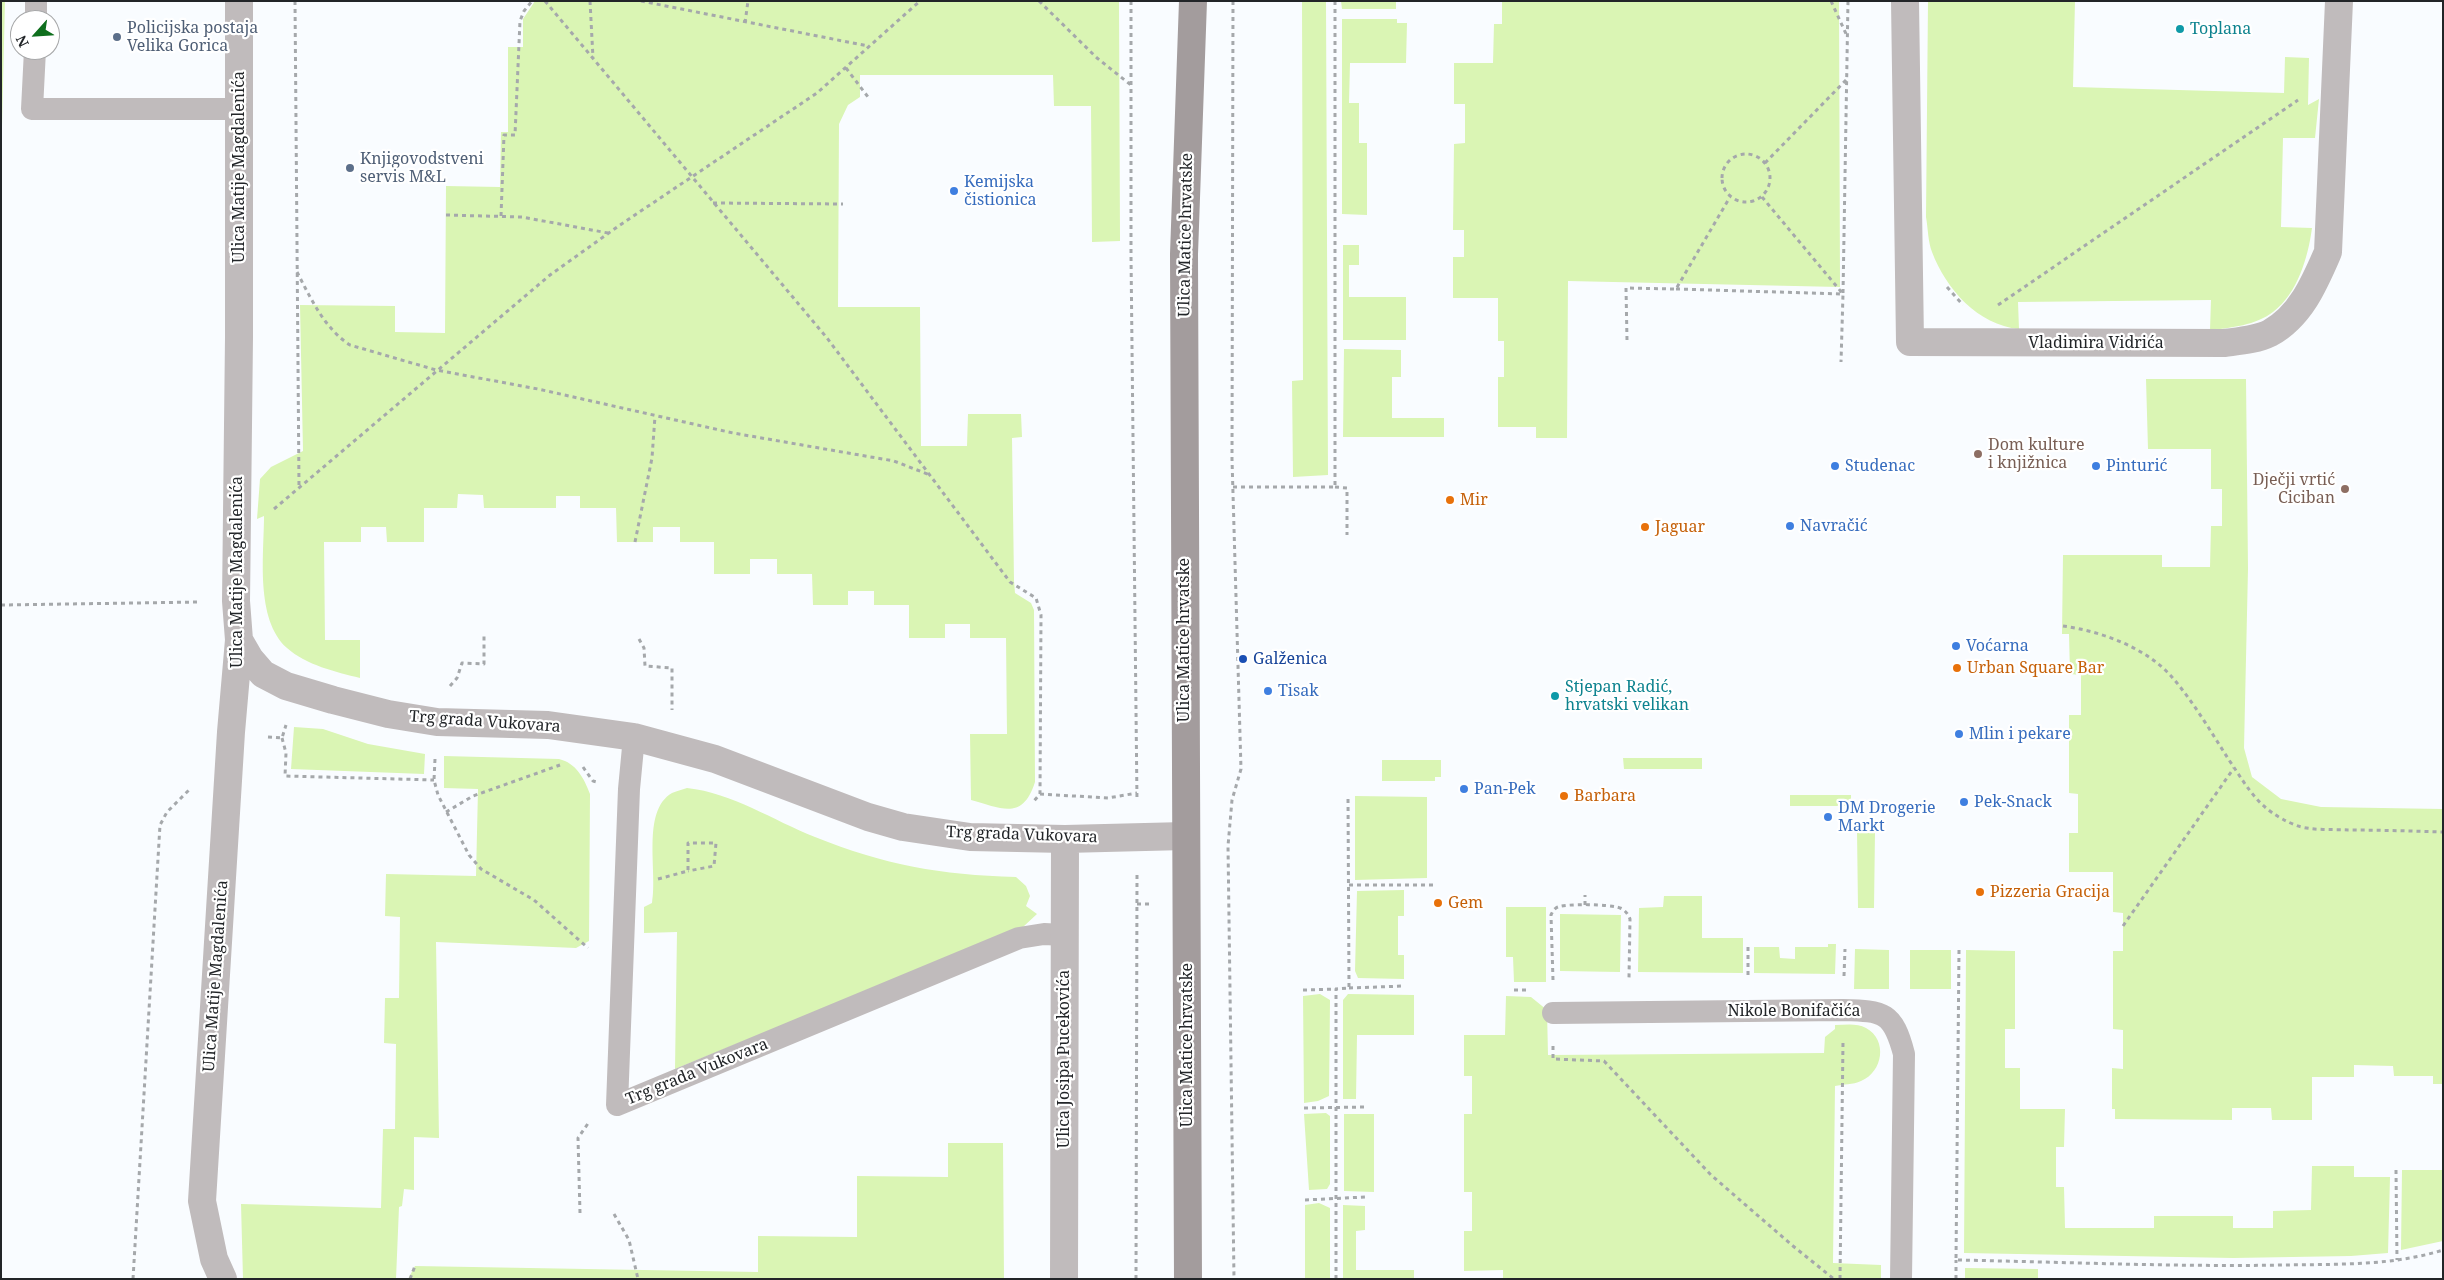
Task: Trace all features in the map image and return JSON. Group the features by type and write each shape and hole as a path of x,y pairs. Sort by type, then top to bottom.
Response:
{"main road":[{"name":"Ulica Matice hrvatske","path":"1188,1279 1184,254 1193,1"}],"street":[{"name":"Ulica Matije Magdalenića","path":"222,1279 214,1258 202,1201 238,631 239,1"},
{"name":"Vladimira Vidrića","path":"1905,1 1910,342 2224,343 2252,339 2270,333 2285,322 2302,304 2315,282 2328,252 2339,1"},
{"name":"Trg grada Vukovara","path":"238,631 250,660 263,674 286,686 370,710 437,722 548,725 634,737 715,758 868,818 904,827 970,837 1065,839 1185,836"},
{"name":"Ulica Josipa Pucekovića","path":"1064,1279 1065,839"}],"lane":[{"path":"34,60 32,109 238,109"},
{"name":"Trg grada Vukovara","path":"634,737 629,790 617,1105 1019,938 1044,934 1064,935"},
{"name":"Nikole Bonifačića","path":"1553,1012 1843,1010 1872,1011 1884,1015 1893,1024 1904,1054 1901,1279"}],"path":[{"path":"295,1 299,487"},
{"path":"501,216 504,135 515,135 520,21 524,11 532,1"},
{"path":"545,1 827,338 1010,582 1036,598 1040,608 1040,794 1030,807"},
{"path":"590,1 593,58"},
{"path":"641,1 868,46"},
{"path":"745,23 748,1"},
{"path":"270,513 550,275 608,233 817,93 920,1"},
{"path":"1039,1 1097,58 1132,86"},
{"path":"1132,1 1138,837 1136,1279"},
{"path":"1233,1 1233,487 1241,769 1232,800 1228,846 1234,1279"},
{"path":"1334,487 1335,1"},
{"path":"1831,1 1848,39"},
{"path":"1840,362 1848,1"},
{"path":"846,68 868,97"},
{"path":"1990,311 2222,153 2336,71"},
{"path":"1765,163 1847,79"},
{"path":"1742,154 1755,155 1765,163 1770,175 1768,188 1762,197 1751,202 1740,202 1730,197 1723,185 1722,171 1729,160 1742,154"},
{"path":"1676,289 1730,197"},
{"path":"1762,197 1843,294"},
{"path":"713,203 842,204"},
{"path":"446,214 522,217 608,233"},
{"path":"297,272 312,302 338,337 350,345 436,370 538,389 654,416 753,436 894,461 931,476"},
{"path":"1946,285 1952,295 1964,306"},
{"path":"1627,340 1626,288 1843,294"},
{"path":"635,542 652,458 654,416"},
{"path":"1233,487 1347,488 1348,535"},
{"path":"1,605 208,602 209,623 238,631"},
{"path":"2063,626 2084,629 2115,640 2152,659 2170,675 2180,688 2242,783 2256,801 2278,817 2298,826 2329,829 2443,832"},
{"path":"447,688 457,678 462,663 484,664 484,634"},
{"path":"639,639 644,648 645,666 672,668 673,700 666,745"},
{"path":"282,738 286,753 285,776 434,780"},
{"path":"435,757 434,780 446,812 459,838 481,869 534,900 594,953"},
{"path":"446,812 473,796 568,762"},
{"path":"2123,926 2234,768"},
{"path":"132,1279 160,825 167,812 192,786"},
{"path":"1040,794 1108,798 1137,793"},
{"path":"1348,797 1349,988"},
{"path":"656,879 714,866 716,842 688,843 688,871"},
{"path":"1348,885 1434,885"},
{"path":"1585,895 1585,906"},
{"path":"1563,977 1553,977 1551,915 1556,908 1562,906 1616,906 1628,913 1630,919 1630,978 1620,978"},
{"path":"1748,946 1748,979"},
{"path":"1844,980 1845,949"},
{"path":"1956,1279 1959,950"},
{"path":"1303,990 1404,986"},
{"path":"1336,989 1336,1279"},
{"path":"1553,1012 1553,1059 1604,1061 1711,1175 1792,1246 1834,1279"},
{"path":"1840,1279 1842,1085"},
{"path":"1304,1108 1365,1107"},
{"path":"2396,1170 2397,1260"},
{"path":"1304,1200 1365,1197"},
{"path":"614,1214 629,1240 638,1279"},
{"path":"1956,1260 2237,1266 2397,1260 2443,1250"},
{"path":"410,1279 415,1266"}],"green space":[{"path":"1,1 5,1 2,127 1,127"},
{"path":"535,1 1119,1 1120,241 1092,242 1091,106 1054,106 1053,75 860,75 860,97 848,105 839,124 838,307 920,307 921,446 967,446 968,414 1021,414 1022,437 1012,438 1014,581 1015,593 1031,603 1034,610 1035,782 1030,794 1018,807 1002,808 971,800 970,734 1007,734 1006,638 970,638 970,624 945,624 945,638 909,638 909,605 874,605 874,591 848,591 848,605 813,605 812,574 777,574 777,559 750,559 750,574 714,574 714,542 680,542 680,527 653,527 653,542 617,542 616,508 580,508 580,496 556,496 556,508 484,508 483,495 458,494 457,508 424,508 424,542 387,542 386,527 361,527 361,542 324,542 325,640 360,640 360,678 322,667 303,659 287,648 277,636 270,621 264,586 264,516 257,519 260,479 271,467 303,451 300,305 395,306 395,332 445,333 446,186 500,187 501,132 508,132 508,47 523,47 523,19"},
{"path":"1302,1 1326,1 1328,475 1293,477 1292,381 1303,380"},
{"path":"1341,1 1396,1 1396,9 1342,9"},
{"path":"1502,1 1839,1 1840,287 1568,281 1567,438 1536,438 1536,427 1498,427 1498,377 1504,377 1504,341 1498,341 1498,298 1453,298 1453,257 1464,257 1464,230 1453,230 1454,144 1465,143 1465,104 1454,104 1454,63 1493,63 1494,24 1502,24"},
{"path":"1928,1 2075,1 2073,87 2284,93 2285,57 2309,58 2308,105 2319,99 2315,138 2283,138 2281,227 2312,228 2308,251 2300,274 2282,304 2273,312 2251,323 2210,330 2211,300 2018,302 2019,329 2004,326 1990,320 1977,313 1965,303 1955,292 1938,266 1931,248 1926,217"},
{"path":"1342,19 1397,19 1397,23 1407,23 1406,63 1350,63 1349,103 1359,103 1359,143 1367,143 1367,215 1342,214"},
{"path":"1343,245 1359,245 1359,265 1349,265 1349,297 1406,297 1406,340 1343,340"},
{"path":"1344,349 1401,350 1401,377 1392,377 1392,418 1444,418 1444,437 1343,437"},
{"path":"2146,379 2246,379 2248,569 2244,748 2252,777 2281,799 2321,807 2443,809 2443,1084 2433,1084 2433,1076 2394,1076 2393,1066 2354,1065 2354,1077 2312,1077 2312,1120 2272,1120 2271,1108 2232,1108 2232,1120 2115,1119 2115,1109 2112,1109 2112,1068 2123,1069 2123,1030 2113,1029 2113,951 2123,951 2123,913 2113,912 2113,872 2069,872 2069,833 2078,833 2078,794 2069,793 2069,715 2081,715 2081,675 2070,674 2069,634 2062,634 2063,555 2162,555 2162,567 2210,567 2211,526 2222,526 2222,489 2211,489 2211,449 2148,449"},
{"path":"294,727 323,729 368,744 425,754 424,774 291,769"},
{"path":"444,756 559,759 570,764 579,772 590,794 589,941 576,948 436,942 439,1138 414,1137 414,1190 404,1189 402,1206 399,1207 396,1279 243,1279 241,1204 381,1208 383,1129 395,1129 396,1044 384,1043 385,998 399,998 400,917 385,916 386,874 476,876 478,789 444,788"},
{"path":"1623,758 1702,758 1702,769 1624,769"},
{"path":"1382,760 1441,760 1441,777 1435,777 1435,781 1382,781"},
{"path":"687,788 720,795 736,801 815,837 865,855 937,871 1016,877 1026,886 1030,896 1026,906 1037,914 1023,927 675,1069 677,932 644,933 644,907 652,903 653,843 657,813 662,802 672,793"},
{"path":"1790,795 1851,795 1851,806 1790,806"},
{"path":"1355,796 1427,797 1427,878 1355,880"},
{"path":"1857,831 1875,832 1874,908 1858,908"},
{"path":"1404,890 1404,916 1398,916 1398,955 1404,955 1404,979 1358,978 1355,971 1357,891"},
{"path":"1664,896 1702,896 1702,938 1743,938 1743,973 1638,972 1639,908 1663,907"},
{"path":"1506,907 1546,907 1546,982 1514,982 1513,957 1506,957"},
{"path":"1560,914 1621,915 1620,972 1560,971"},
{"path":"1828,944 1836,944 1835,974 1754,973 1754,947 1779,947 1780,958 1795,959 1795,947 1828,947"},
{"path":"1855,949 1889,950 1889,989 1854,989"},
{"path":"1910,950 1951,950 1951,989 1910,989"},
{"path":"1966,950 2015,951 2015,1029 2005,1029 2005,1068 2020,1068 2020,1109 2065,1109 2064,1147 2056,1147 2056,1187 2064,1187 2065,1228 2154,1228 2154,1216 2233,1216 2233,1228 2273,1228 2273,1211 2311,1210 2312,1166 2354,1166 2354,1177 2390,1177 2388,1253 2351,1256 2233,1258 1964,1253"},
{"path":"1320,994 1330,1000 1329,1096 1318,1101 1304,1103 1303,996"},
{"path":"1348,994 1414,995 1414,1035 1357,1035 1356,1099 1343,1099 1343,1000"},
{"path":"1506,996 1531,997 1547,1010 1548,1055 1824,1053 1825,1037 1835,1029 1835,1025 1863,1026 1873,1033 1878,1040 1880,1048 1880,1056 1874,1071 1861,1081 1835,1086 1833,1263 1881,1265 1881,1279 1503,1279 1503,1270 1464,1271 1464,1231 1472,1231 1472,1192 1464,1192 1464,1114 1472,1114 1472,1076 1464,1076 1464,1035 1505,1035"},
{"path":"1326,1113 1330,1116 1330,1184 1327,1189 1309,1190 1304,1114"},
{"path":"1344,1114 1374,1114 1374,1192 1344,1191"},
{"path":"948,1143 1003,1143 1004,1279 408,1279 415,1266 758,1272 758,1236 857,1237 857,1176 948,1177"},
{"path":"2402,1170 2443,1170 2443,1241 2401,1250"},
{"path":"1319,1203 1330,1208 1330,1279 1305,1279 1305,1205"},
{"path":"1343,1205 1365,1206 1365,1230 1356,1231 1356,1270 1414,1270 1414,1279 1343,1279"},
{"path":"1965,1268 2038,1269 2038,1279 1965,1279"}],"place":[{"name":"Toplana","path":"2180,29"},
{"name":"Policijska postaja Velika Gorica","path":"117,37"},
{"name":"Knjigovodstveni servis M&L","path":"350,168"},
{"name":"Kemijska čistionica","path":"954,191"},
{"name":"Dom kulture i knjižnica","path":"1978,454"},
{"name":"Studenac","path":"1835,466"},
{"name":"Pinturić","path":"2096,466"},
{"name":"Dječji vrtić Ciciban","path":"2345,489"},
{"name":"Mir","path":"1450,500"},
{"name":"Navračić","path":"1790,526"},
{"name":"Jaguar","path":"1645,527"},
{"name":"Voćarna","path":"1956,646"},
{"name":"Galženica","path":"1243,659"},
{"name":"Urban Square Bar","path":"1957,668"},
{"name":"Tisak","path":"1268,691"},
{"name":"Stjepan Radić, hrvatski velikan","path":"1555,696"},
{"name":"Mlin i pekare","path":"1959,734"},
{"name":"Pan-Pek","path":"1464,789"},
{"name":"Barbara","path":"1564,796"},
{"name":"Pek-Snack","path":"1964,802"},
{"name":"DM Drogerie Markt","path":"1828,817"},
{"name":"Pizzeria Gracija","path":"1980,892"},
{"name":"Gem","path":"1438,903"}]}
